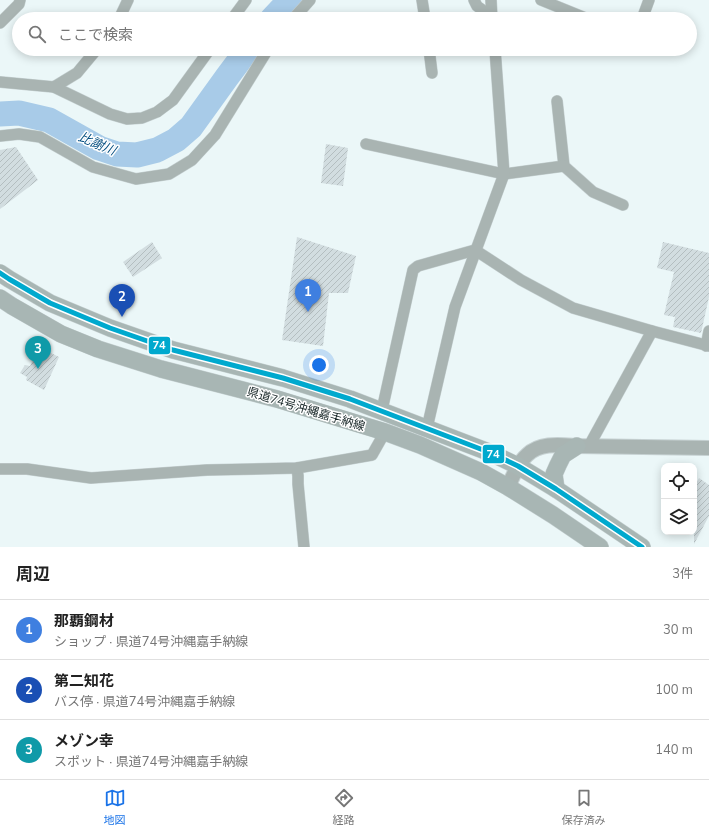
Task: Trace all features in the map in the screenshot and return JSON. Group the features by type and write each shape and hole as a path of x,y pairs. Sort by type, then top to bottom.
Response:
{"main road":[{"name":"県道74号沖縄嘉手納線","path":"0,273 50,302 110,328 173,350 283,378 350,399 491,453 518,466 556,488 642,547"},
{"name":"県道74号沖縄嘉手納線","path":"0,298 61,334 98,349 161,369 278,399 385,432 420,445 481,472 508,487 600,547"},
{"path":"556,488 554,474 563,455 583,446"}],"street":[{"path":"1,20 19,4 20,0"},
{"path":"122,12 128,0"},
{"path":"237,12 246,0"},
{"path":"299,12 310,0"},
{"path":"422,0 424,12"},
{"path":"474,0 477,6 484,12"},
{"path":"491,0 492,12"},
{"path":"541,0 571,12"},
{"path":"645,12 649,0"},
{"path":"54,87 76,73 91,56"},
{"path":"0,82 54,87 110,114 127,119 142,118 157,112 173,100 205,56"},
{"path":"0,136 20,134 40,137 93,167 136,179 169,174 192,160 215,135 264,56"},
{"path":"430,56 432,73"},
{"path":"427,428 455,307 504,174 496,56"},
{"path":"557,101 564,166 593,192 624,205"},
{"path":"366,144 504,174 564,166"},
{"path":"382,410 413,270 418,266 475,250 521,280 573,308 652,332 707,346 709,331"},
{"path":"583,446 652,332"},
{"path":"0,469 27,469 91,478 207,470 297,468 372,455 385,432"},
{"path":"508,487 518,466 527,454 540,447 560,444 583,446 709,448"},
{"path":"297,468 304,547"}],"building":[{"path":"326,144 348,148 343,186 321,183"},
{"path":"16,147 38,180 0,209 0,150"},
{"path":"297,237 356,256 348,293 329,293 323,346 282,340"},
{"path":"152,242 162,258 133,277 123,262"},
{"path":"663,242 709,253 709,297 701,333 673,327 675,317 664,315 674,272 657,268"},
{"path":"39,347 59,357 44,390 26,380 27,377 20,373 25,365 30,366"},
{"path":"699,478 709,485 709,516 694,544 694,535 697,535 697,482"}],"waterway":[{"name":"比謝川","path":"279,12 290,0"},
{"name":"比謝川","path":"0,114 19,113 49,120 99,148 117,154 137,155 157,150 176,140 191,127 243,56"}],"transit line":[{"name":"74","path":"0,273 50,303 110,328 173,350 283,378 350,399 491,453 518,466 556,489 642,547"}],"place":[{"name":"那覇鋼材","path":"308,312"},
{"name":"第二知花","path":"122,317"},
{"name":"メゾン幸","path":"38,369"}]}
